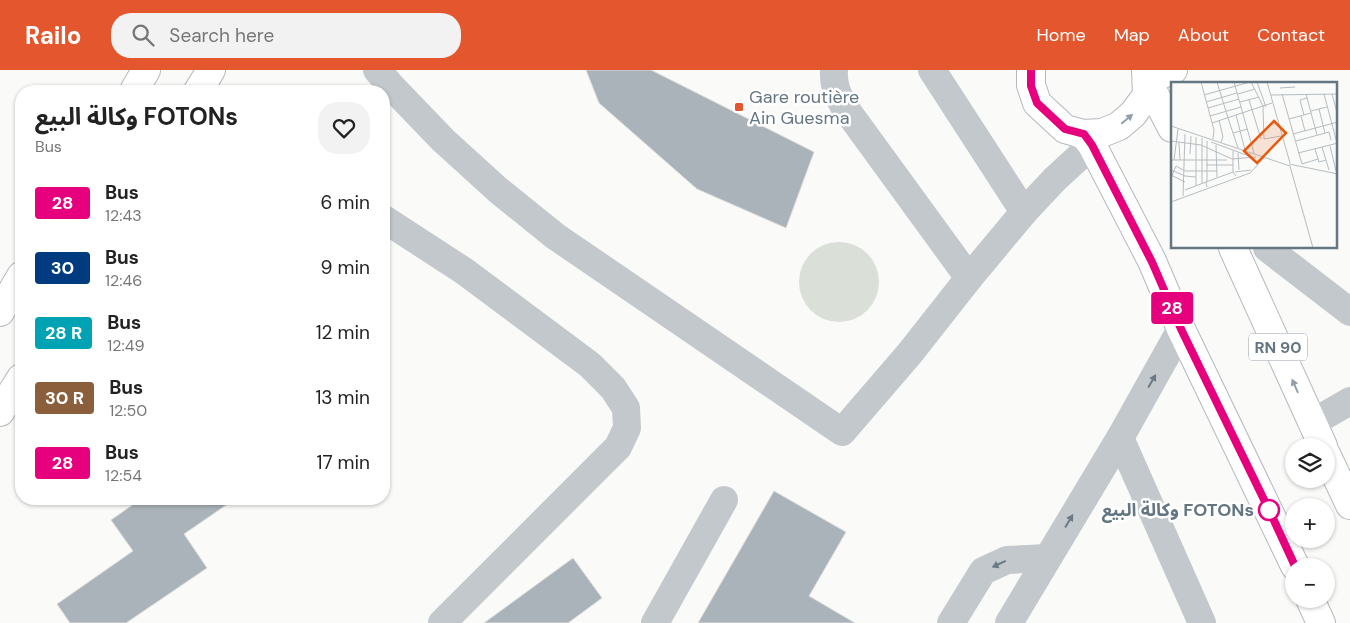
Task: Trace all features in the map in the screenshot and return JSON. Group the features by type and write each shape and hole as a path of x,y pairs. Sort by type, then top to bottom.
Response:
{"main road":[{"path":"137,85 146,70"},
{"path":"202,85 211,70"},
{"path":"1031,70 1031,86 1037,103 1065,129 1088,140 1152,262 1181,329 1291,558"},
{"path":"1146,75 1172,70"},
{"path":"1088,140 1119,126 1133,114 1147,95 1146,75"},
{"path":"1146,75 1171,126"},
{"name":"RN 90","path":"1233,249 1317,435"},
{"path":"0,312 15,286"},
{"path":"0,412 15,388"},
{"path":"1335,473 1350,505"},
{"path":"1314,608 1321,623"}],"street":[{"path":"377,70 443,140 498,190 555,236 842,432 910,353 1024,212 1088,140"},
{"path":"834,70 836,92 843,105 969,278"},
{"path":"932,70 1024,212"},
{"path":"390,223 464,271 590,365 613,388 626,408 627,428 618,447 442,623"},
{"path":"1268,249 1350,312"},
{"path":"1008,623 1120,438 1181,329"},
{"path":"1317,435 1350,401"},
{"path":"1120,438 1202,623"},
{"path":"655,623 724,500"},
{"path":"951,623 983,571 1007,560 1047,558"}],"shaded area":[{"path":"839,242 854,245 867,254 876,267 879,282 876,297 867,310 854,319 839,322 824,319 811,310 802,297 799,282 802,267 811,254 824,245"}],"building":[{"path":"586,70 651,70 814,152 786,228 697,189 599,103"},
{"path":"774,491 846,532 809,596 855,623 698,623"},
{"path":"132,505 226,505 184,534 207,568 126,623 70,623 57,604 133,551 111,520"},
{"path":"573,558 602,598 568,623 484,623"}],"bus line":[{"name":"28","path":"1031,70 1031,86 1037,103 1065,129 1084,134 1092,145 1152,262 1181,329 1291,558"}],"place":[{"name":"Gare routière Ain Guesma","path":"739,107"},
{"name":"وكالة البيع FOTONs","path":"1269,510"}]}
